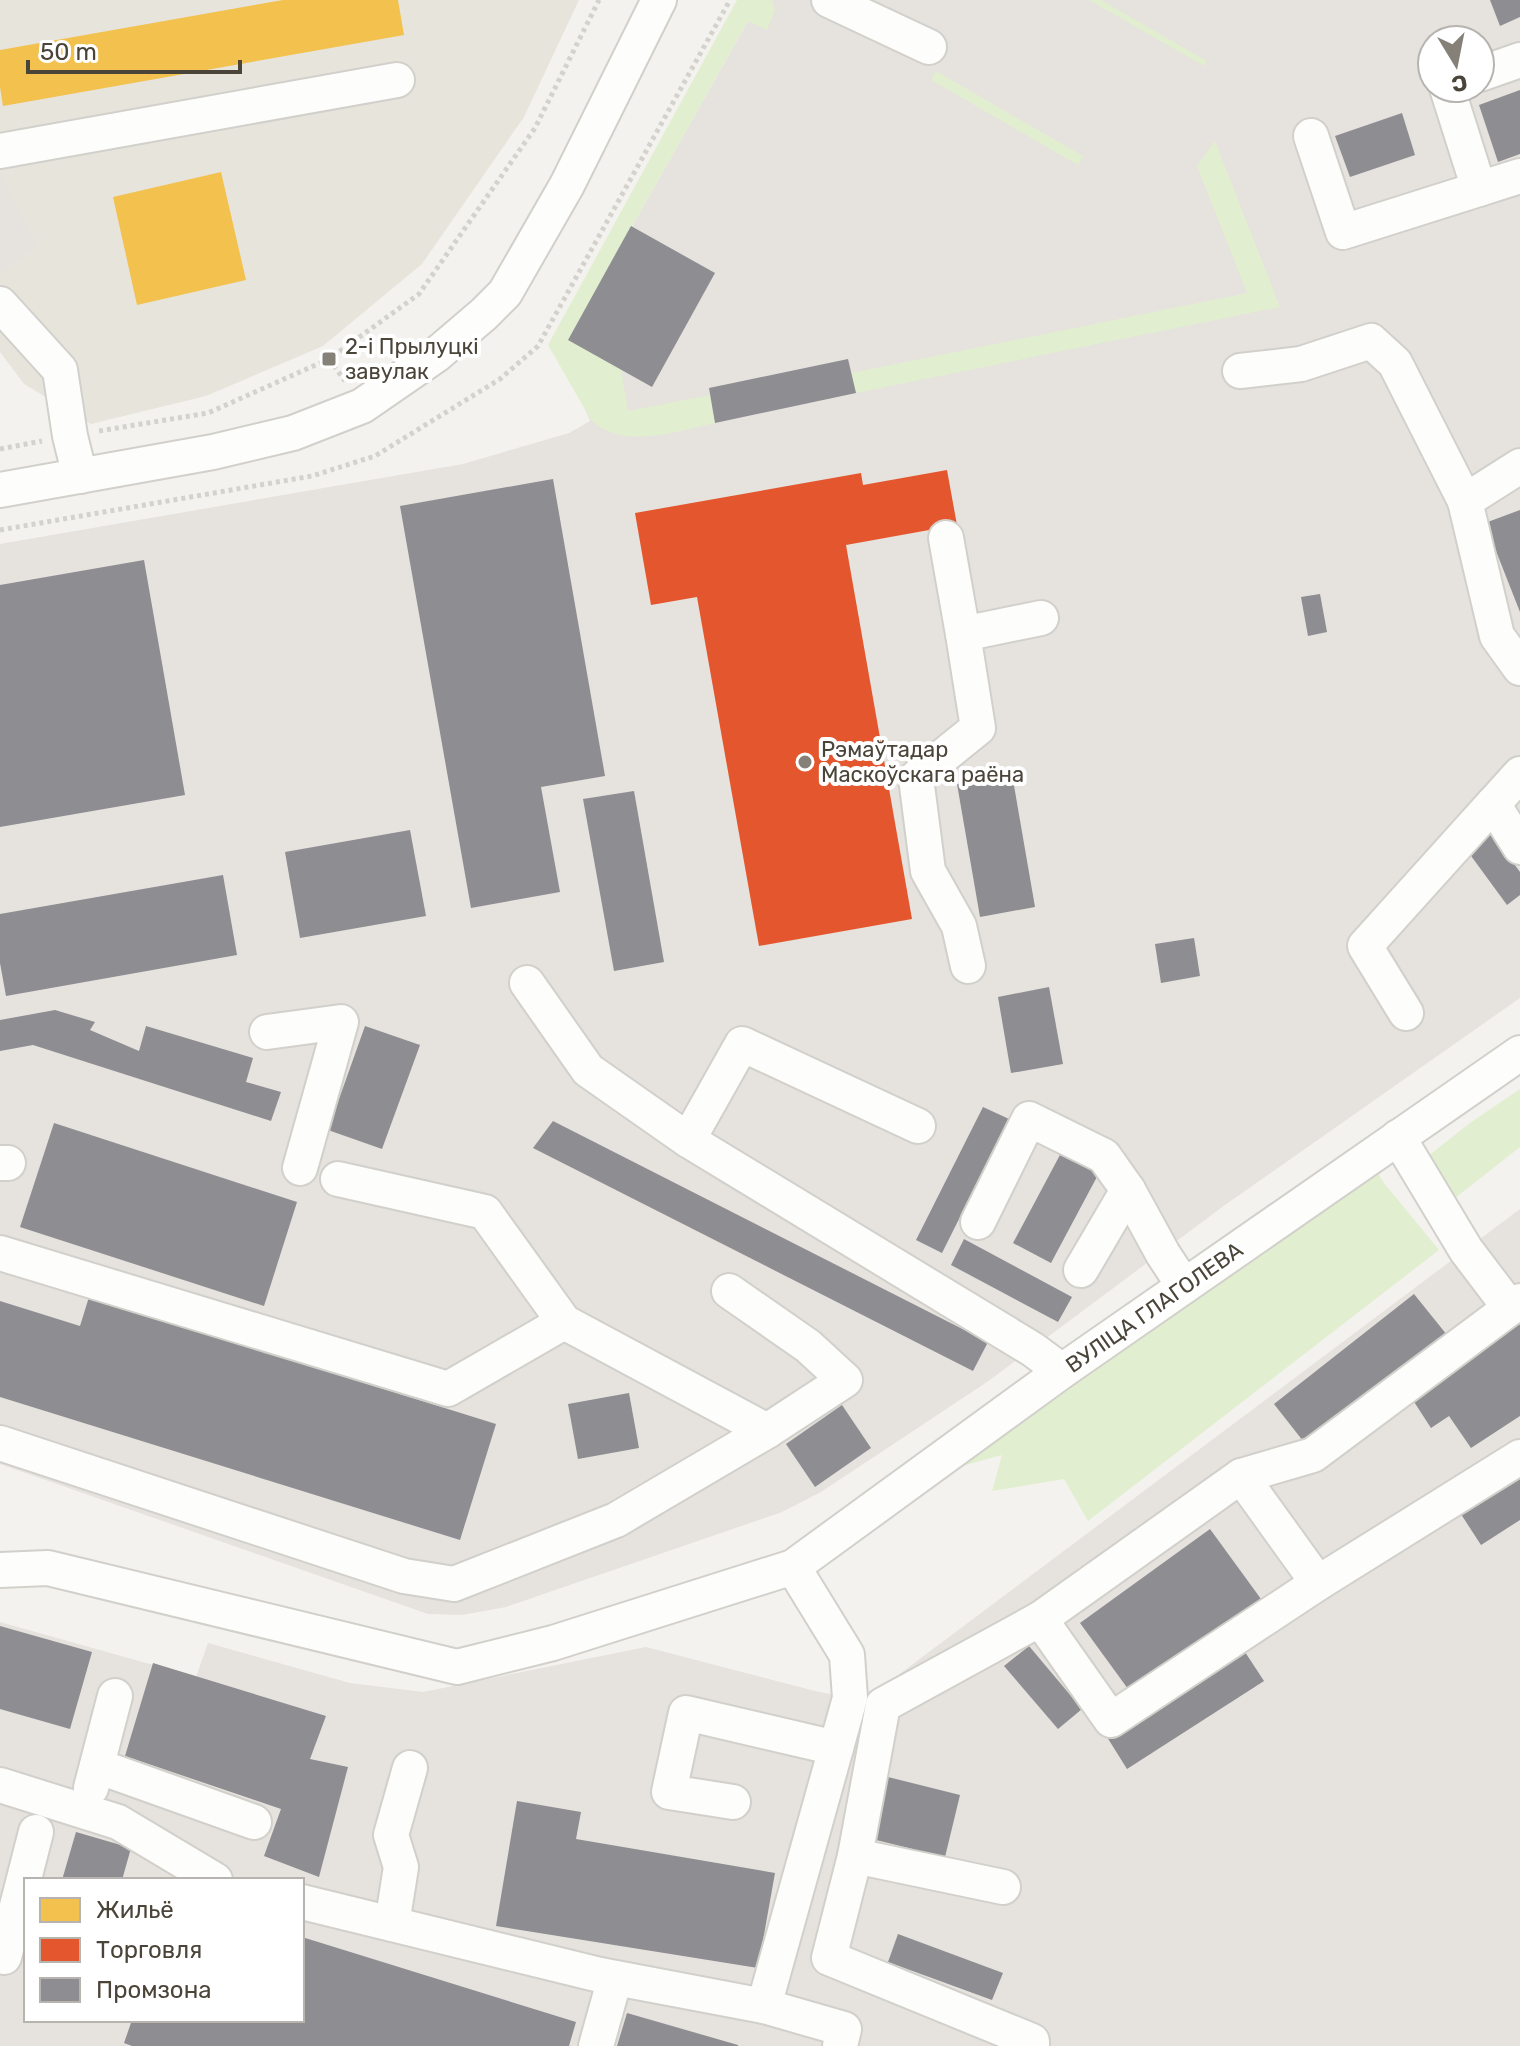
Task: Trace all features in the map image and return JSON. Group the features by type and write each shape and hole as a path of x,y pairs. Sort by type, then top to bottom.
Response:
{"street":[{"path":"0,490 213,452 293,433 362,406 461,336 505,293 567,185 659,0"},
{"path":"829,0 929,47"},
{"path":"1496,68 1520,60"},
{"path":"0,151 397,80"},
{"path":"1452,104 1479,189"},
{"path":"1311,136 1343,232 1520,176"},
{"path":"0,304 60,370 70,436 80,476"},
{"path":"1240,371 1301,364 1371,341 1395,363 1465,501 1497,636 1520,668"},
{"path":"1465,501 1520,466"},
{"path":"946,538 978,728 916,778 928,871 959,926 968,966"},
{"path":"963,634 1041,618"},
{"path":"1406,1013 1365,946 1520,774"},
{"path":"1493,804 1520,847"},
{"path":"527,983 588,1070 688,1140 1032,1349 1062,1371"},
{"path":"267,1032 341,1022 300,1168"},
{"path":"688,1140 742,1044 918,1126"},
{"name":"ВУЛІЦА ГЛАГОЛЕВА","path":"0,1570 48,1568 457,1667 553,1643 793,1567 1062,1371 1520,1053"},
{"path":"978,1222 1029,1119 1104,1156 1128,1190 1184,1286"},
{"path":"1032,2046 1032,2041 829,1958 855,1856 883,1705 1040,1619 1241,1476 1313,1455 1515,1305 1466,1250 1398,1137"},
{"path":"338,1179 485,1212 564,1322 767,1431"},
{"path":"1081,1270 1128,1190"},
{"path":"0,1253 448,1389 564,1322"},
{"path":"0,1443 404,1576 454,1584 616,1520 767,1431 845,1380 808,1346 729,1291"},
{"path":"1040,1619 1111,1720 1318,1583 1520,1457"},
{"path":"1241,1476 1318,1583"},
{"path":"764,2006 850,1698 847,1655 793,1567"},
{"path":"84,1811 115,1696"},
{"path":"733,1802 669,1792 686,1713 836,1748"},
{"path":"97,1766 254,1822"},
{"path":"392,1924 401,1867 391,1835 410,1768"},
{"path":"0,1785 118,1822 168,1867 208,1878"},
{"path":"27,1878 36,1832"},
{"path":"855,1856 1003,1887"},
{"path":"10,1959 24,1891"},
{"path":"304,1902 615,1978 764,2006 844,2029 840,2046"},
{"path":"596,2046 615,1978"}],"path":[{"path":"0,449 208,413 329,359 419,294 535,128 599,0"}],"shaded area":[{"path":"0,0 579,0 524,117 422,264 323,346 206,396 91,424 24,384 0,352"},
{"path":"760,0 1520,0 1520,998 1225,1205 987,1382 821,1492 782,1512 506,1607 462,1615 428,1614 0,1464 0,544 463,464 569,433 590,421 581,399 568,340"},
{"path":"0,176 38,246 0,274"},
{"path":"1520,1209 1520,2046 0,2046 0,1622 196,1677 208,1643 350,1683 423,1692 646,1647 819,1692 865,1700"}],"green space":[{"path":"737,0 772,0 775,10 767,30 748,21 568,340 621,369 628,411 710,395 715,423 651,436 619,435 591,420 548,345"},
{"path":"1089,0 1101,0 1207,61 1204,66"},
{"path":"936,71 1083,156 1078,165 931,80"},
{"path":"1215,141 1280,307 856,393 851,373 1247,293 1197,166"},
{"path":"1520,1089 1520,1147 1455,1198 1427,1157"},
{"path":"1374,1166 1384,1183 1439,1250 1088,1521 1064,1479 992,1491 1002,1455 926,1476"}],"building: Жильё":[{"path":"283,0 398,0 404,35 3,106 0,50"},
{"path":"221,172 246,280 137,305 113,197"}],"building: Торговля":[{"name":"Рэмаўтадар Маскоўскага раёна","path":"947,470 957,525 846,545 912,919 759,946 697,597 651,605 635,513 861,473 863,485"}],"building: Промзона":[{"path":"1490,0 1520,0 1520,17 1500,26"},
{"path":"1520,90 1520,154 1498,162 1479,105 1496,104 1496,99"},
{"path":"1402,113 1415,155 1350,177 1335,136"},
{"path":"631,226 715,273 652,387 568,340"},
{"path":"848,359 856,393 715,423 709,388"},
{"path":"553,479 605,776 541,787 560,892 471,908 400,506"},
{"path":"1520,510 1520,612 1485,523"},
{"path":"144,560 185,795 0,827 0,585"},
{"path":"1320,594 1327,632 1308,636 1301,597"},
{"path":"1012,774 1035,907 980,917 957,784"},
{"path":"634,791 664,962 614,971 583,799"},
{"path":"410,830 426,916 300,938 285,852"},
{"path":"1490,831 1520,872 1520,895 1507,905 1466,849"},
{"path":"223,875 237,955 6,996 0,963 0,914"},
{"path":"1194,938 1200,976 1161,983 1155,944"},
{"path":"1049,987 1063,1064 1011,1073 998,997"},
{"path":"55,1010 95,1022 90,1030 139,1051 146,1026 253,1058 246,1082 281,1092 271,1121 33,1045 0,1051 0,1020"},
{"path":"365,1026 420,1045 382,1149 328,1130"},
{"path":"983,1107 1009,1119 942,1253 916,1240"},
{"path":"553,1121 988,1342 973,1371 533,1148"},
{"path":"54,1123 297,1202 264,1306 20,1227"},
{"path":"1061,1153 1099,1173 1051,1263 1013,1243"},
{"path":"964,1239 1072,1297 1058,1322 951,1265"},
{"path":"1414,1294 1447,1335 1307,1446 1274,1404"},
{"path":"89,1297 496,1424 460,1540 0,1397 0,1301 80,1326"},
{"path":"1520,1317 1520,1416 1471,1448 1449,1416 1431,1428 1407,1391"},
{"path":"629,1393 639,1448 578,1459 568,1404"},
{"path":"842,1405 871,1448 815,1487 786,1444"},
{"path":"1520,1467 1520,1520 1481,1545 1457,1508"},
{"path":"1210,1529 1261,1599 1131,1693 1080,1623"},
{"path":"0,1626 92,1652 70,1729 0,1709"},
{"path":"1029,1646 1082,1709 1058,1729 1004,1666"},
{"path":"1243,1649 1264,1681 1127,1769 1107,1737"},
{"path":"153,1663 326,1716 310,1759 348,1767 319,1877 264,1856 281,1809 125,1756"},
{"path":"880,1775 960,1795 945,1857 864,1837"},
{"path":"517,1801 581,1812 576,1839 775,1873 758,1968 496,1926"},
{"path":"76,1832 131,1848 123,1878 63,1878"},
{"path":"898,1934 1003,1973 992,2000 888,1962"},
{"path":"304,1938 576,2022 569,2046 132,2046 124,2043 131,2022 304,2022"},
{"path":"627,2013 738,2045 738,2046 617,2046"}],"place":[{"name":"2-і Прылуцкі завулак","path":"329,359"},
{"name":"Рэмаўтадар Маскоўскага раёна","path":"805,762"}]}
